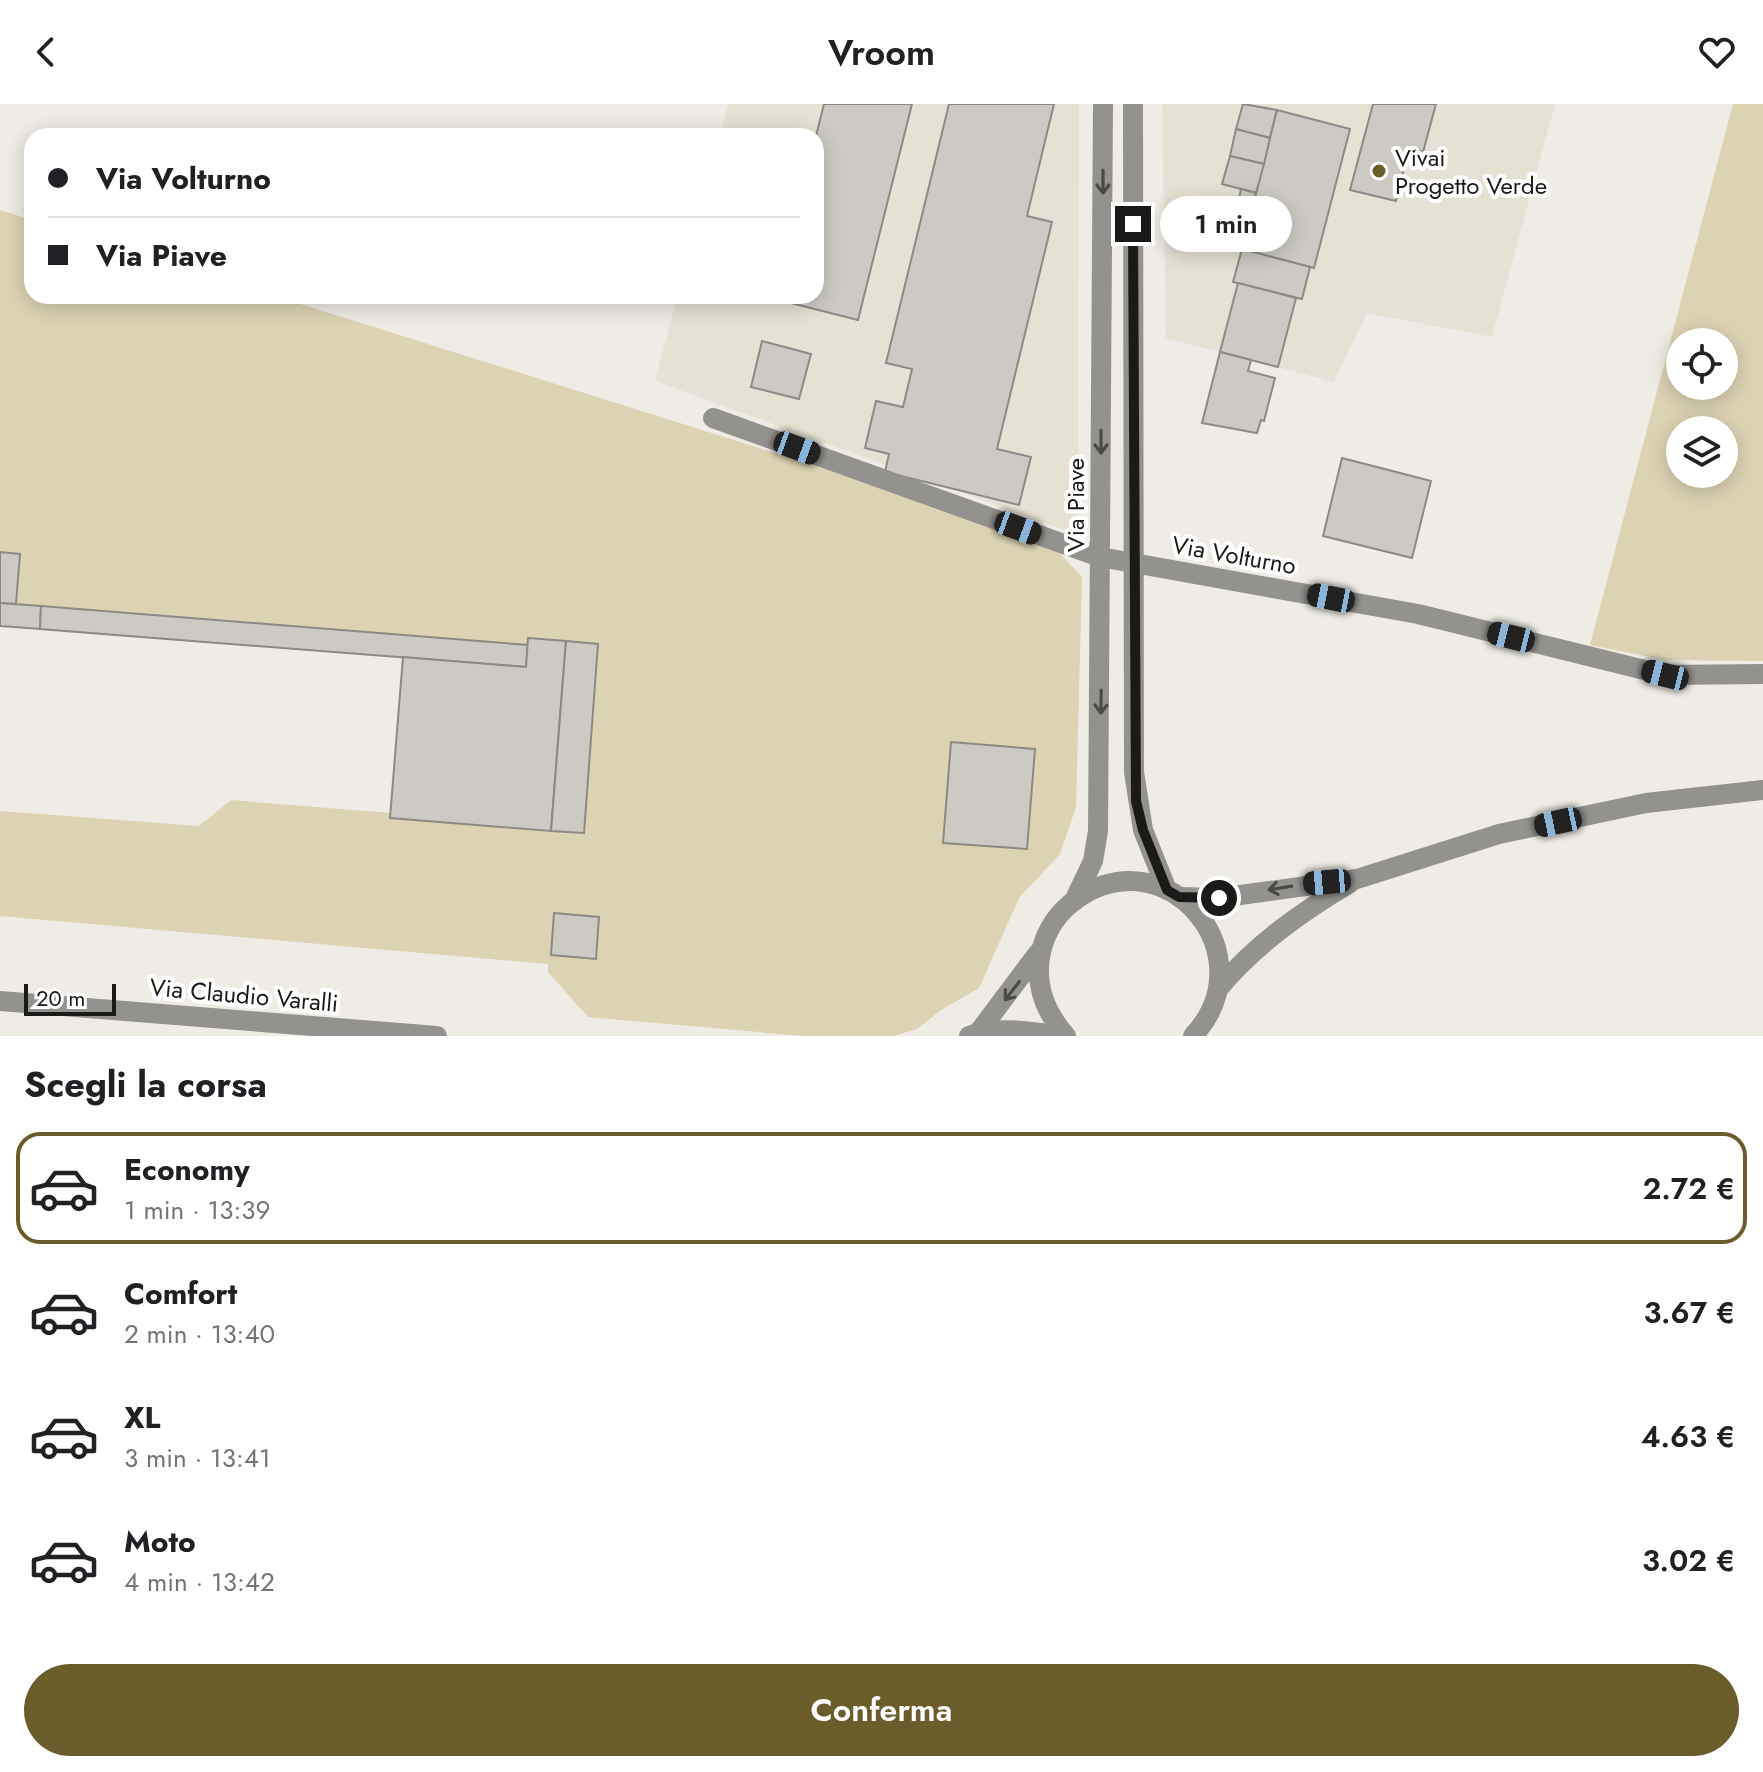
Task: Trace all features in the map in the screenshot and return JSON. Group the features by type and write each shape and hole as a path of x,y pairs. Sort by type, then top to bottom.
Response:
{"street":[{"name":"Via Piave","path":"1074,901 1093,861 1098,831 1103,104"},
{"path":"1133,104 1136,801 1143,830 1173,893 1200,915 1213,938 1220,963 1218,989 1211,1013 1193,1036"},
{"name":"Via Volturno","path":"713,418 1100,557 1418,614 1665,675 1763,674"},
{"path":"973,1034 1043,947 1054,921 1074,901 1112,883 1140,882 1173,893 1219,898 1357,879 1499,834 1646,803 1763,790"},
{"path":"1218,989 1254,949 1303,912 1357,879"},
{"path":"1043,947 1040,989 1050,1015 1063,1036"},
{"name":"Via Claudio Varalli","path":"0,1001 437,1036"},
{"path":"973,1034 1027,1032 1063,1036"}],"shaded area":[{"path":"728,104 1079,104 1078,535 655,381 675,304 824,304 824,128 722,128"},
{"path":"1162,104 1555,104 1492,337 1367,313 1334,382 1166,338"},
{"path":"1733,104 1763,104 1763,661 1665,660 1590,645 1666,357 1666,400 1738,400 1738,328 1674,328"},
{"path":"0,210 24,218 24,304 301,304 919,498 1055,548 1082,577 1076,807 1060,854 1019,898 979,988 941,1010 917,1029 893,1036 803,1036 588,1017 548,972 548,964 0,916 0,811 199,826 231,800 390,813 403,657 525,667 528,645 16,604 20,554 0,552"}],"building":[{"path":"824,104 912,104 858,320 795,304 824,304 824,128 818,128"},
{"path":"949,104 1054,104 1027,216 1052,222 997,449 1031,457 1019,505 885,472 889,454 865,448 876,401 903,407 912,369 886,363"},
{"path":"1243,104 1277,110 1270,138 1236,129"},
{"name":"Vivai Progetto Verde","path":"1373,104 1436,104 1423,152 1409,148 1396,201 1350,190"},
{"path":"1277,110 1350,129 1314,268 1242,249"},
{"path":"1236,129 1270,138 1264,164 1230,156"},
{"path":"1230,156 1264,164 1256,193 1222,184"},
{"path":"1241,189 1256,193 1252,207 1238,203"},
{"path":"1242,249 1310,267 1302,299 1233,282"},
{"path":"1238,283 1296,298 1278,367 1220,352"},
{"path":"762,341 811,354 799,399 751,387"},
{"path":"1220,352 1251,360 1248,371 1275,378 1264,421 1261,420 1257,433 1202,423"},
{"path":"1342,458 1431,481 1412,558 1323,536"},
{"path":"0,552 20,554 16,604 0,603"},
{"path":"0,603 41,606 40,629 0,626"},
{"path":"41,606 528,645 526,667 40,629"},
{"path":"528,638 566,641 551,831 390,818 403,657 526,667"},
{"path":"566,641 598,644 584,833 551,831"},
{"path":"951,742 1035,749 1027,849 943,843"},
{"path":"554,913 599,917 596,959 551,955"}],"place":[{"name":"Vivai Progetto Verde","path":"1379,171"}],"route":[{"path":"1133,224 1136,801 1143,830 1167,890 1179,897 1219,898"}]}
